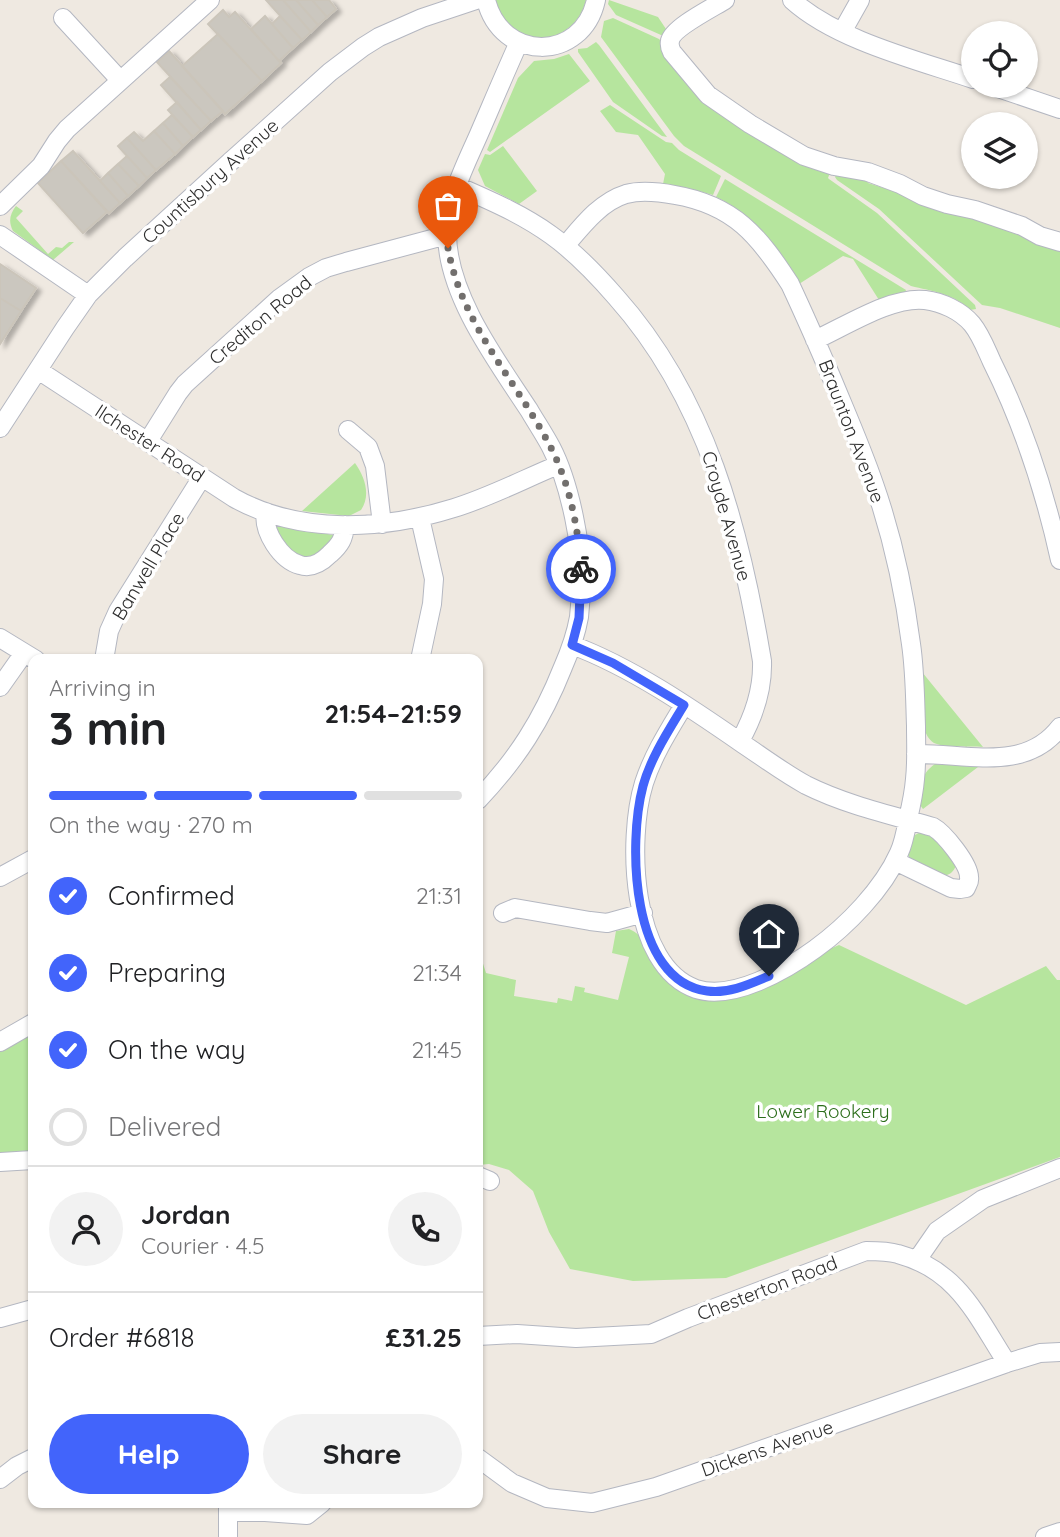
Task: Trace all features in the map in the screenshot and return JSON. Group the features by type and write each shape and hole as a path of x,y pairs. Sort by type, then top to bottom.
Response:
{"street":[{"path":"0,206 41,166 62,135 210,0"},
{"name":"Countisbury Avenue","path":"0,428 88,295 167,219 348,58 401,26 475,0"},
{"path":"486,0 488,11 505,33 519,42 535,47 565,42 576,35 591,17 596,0"},
{"path":"725,0 680,29 669,44 672,52 708,94 729,110 804,156 834,166 868,172 923,196 987,214 1060,242"},
{"path":"792,0 813,17 842,32 961,75"},
{"path":"842,32 860,0"},
{"path":"63,18 120,80"},
{"path":"483,794 538,723 557,684 572,645 579,610 581,573 580,547 573,509 552,448 477,330 450,262 447,235 449,212 457,186 519,42"},
{"path":"1027,98 1060,109"},
{"name":"Croyde Avenue","path":"457,186 537,225 565,246 607,286 641,327 690,407 713,461 737,538 762,661 759,698 740,741"},
{"name":"Braunton Avenue","path":"565,246 591,216 613,200 626,194 642,192 659,192 707,203 734,217 756,237 790,284 815,340 866,460 893,551 912,654 916,754 915,779 900,851 855,916 822,944 793,964 736,989 708,991 684,983 673,975 665,967 654,947 642,912 635,852 643,785 656,754 684,705"},
{"path":"0,235 88,295"},
{"name":"Crediton Road","path":"148,441 185,384 294,287 326,268 447,235"},
{"path":"815,340 880,309 909,300 932,301 963,315 978,333 1021,431 1043,493 1060,560"},
{"name":"Ilchester Road","path":"38,370 246,505 307,522 382,524 420,518 456,508 558,464"},
{"path":"348,430 368,447 375,466 382,524"},
{"name":"Banwell Place","path":"105,654 118,611 202,477"},
{"path":"266,512 265,524 270,537 291,561 299,565 316,565 324,560 342,541 345,525"},
{"path":"420,518 434,579 432,604 421,654"},
{"path":"0,638 28,656"},
{"path":"572,645 613,663 684,705 803,783 848,802 940,831 967,867 969,882 966,888 951,888 895,861"},
{"path":"0,687 28,659"},
{"path":"916,754 999,758 1015,756 1044,743 1060,727"},
{"path":"0,877 28,862"},
{"path":"503,913 515,908 607,923 642,912"},
{"path":"0,1042 28,1026"},
{"path":"0,1162 28,1160"},
{"path":"917,1260 937,1231 983,1199 1060,1168"},
{"name":"Chesterton Road","path":"483,1336 576,1338 651,1334 866,1251 896,1253 940,1272 959,1290 1007,1363"},
{"path":"0,1318 28,1310"},
{"name":"Dickens Avenue","path":"483,1462 512,1483 547,1498 592,1503 656,1487 1007,1363 1040,1353 1060,1352"},
{"path":"0,1479 28,1460"},
{"path":"228,1508 228,1537"},
{"path":"235,1508 307,1515 315,1508"},
{"path":"1045,1537 1060,1532"}],"green space":[{"path":"494,0 586,0 581,13 565,31 554,36 530,38 507,25"},
{"path":"609,0 658,17 668,32 661,35 616,15 608,4"},
{"path":"613,18 659,39 667,57 831,170 829,179 877,213 975,305 976,309 970,310 957,300 911,286 684,146 601,37 604,21"},
{"path":"596,42 667,137 613,102 578,52 578,49 587,48"},
{"path":"569,54 590,81 490,152 487,150 518,78 534,61"},
{"path":"610,105 721,176 713,195 663,184 665,174 638,135 616,132 600,111"},
{"path":"503,146 537,191 519,204 485,186 478,170 485,154 490,155"},
{"path":"837,172 866,178 868,183 893,191 897,188 1012,227 1060,249 1060,328 1000,308 982,305 879,209 837,180"},
{"path":"725,179 906,290 905,293 879,300 853,259 843,256 799,284 765,234 743,213 716,197"},
{"path":"16,206 23,211 16,218 48,254 56,247 62,248 69,242 74,242 53,260 13,231 10,218"},
{"path":"355,463 366,486 366,498 361,510 349,516 302,511"},
{"path":"271,524 333,535 333,540 315,555 293,556"},
{"path":"922,672 983,747 944,746 929,738 924,728"},
{"path":"935,764 978,767 923,809 920,805 922,782"},
{"path":"924,831 938,836 956,866 949,874 943,876 924,869 909,857 907,852 910,839"},
{"name":"Lower Rookery","path":"629,929 639,935 656,956 717,997 839,945 966,1005 1046,966 1057,980 1060,980 1060,1157 726,1278 633,1281 570,1269 549,1232 533,1191 509,1170 483,1165 483,964 486,973 516,980 514,996 557,1003 558,998 572,1001 575,986 585,988 584,992 618,1000 629,957 612,953 616,931"},
{"path":"28,1032 28,1154 0,1156 0,1048"}],"building":[{"path":"266,0 283,0 311,32 302,40"},
{"path":"283,0 296,0 318,25 311,32"},
{"path":"296,0 312,0 327,17 318,25"},
{"path":"312,0 329,0 336,9 327,17"},
{"path":"223,10 229,17 235,12 281,63 262,81 208,24"},
{"path":"265,16 293,48 279,61 251,29"},
{"path":"280,16 302,40 293,48 272,24"},
{"path":"218,34 262,81 225,114 182,66"},
{"path":"169,51 223,111 211,121 157,62"},
{"path":"170,77 211,121 201,130 161,85"},
{"path":"177,102 201,130 193,137 168,110"},
{"path":"172,115 193,137 183,146 163,123"},
{"path":"163,123 183,146 175,154 154,131"},
{"path":"154,131 175,154 156,170 127,138 134,132 143,141"},
{"path":"127,138 156,170 147,178 118,146"},
{"path":"73,151 120,203 109,213 61,161"},
{"path":"127,156 147,178 139,186 118,164"},
{"path":"61,161 107,212 83,233 38,183"},
{"path":"118,164 139,186 128,196 108,173"},
{"path":"108,173 128,196 120,203 100,181"},
{"path":"0,264 36,288 21,311 0,298"},
{"path":"0,298 21,311 0,344"}],"way so far":[{"path":"448,248 462,296 477,330 552,448 573,509 581,569"}],"route":[{"path":"581,569 579,618 572,645 595,653 684,705 656,754 643,785 638,819 635,852 637,882 642,912 657,954 673,975 696,989 736,989 769,976"}]}
